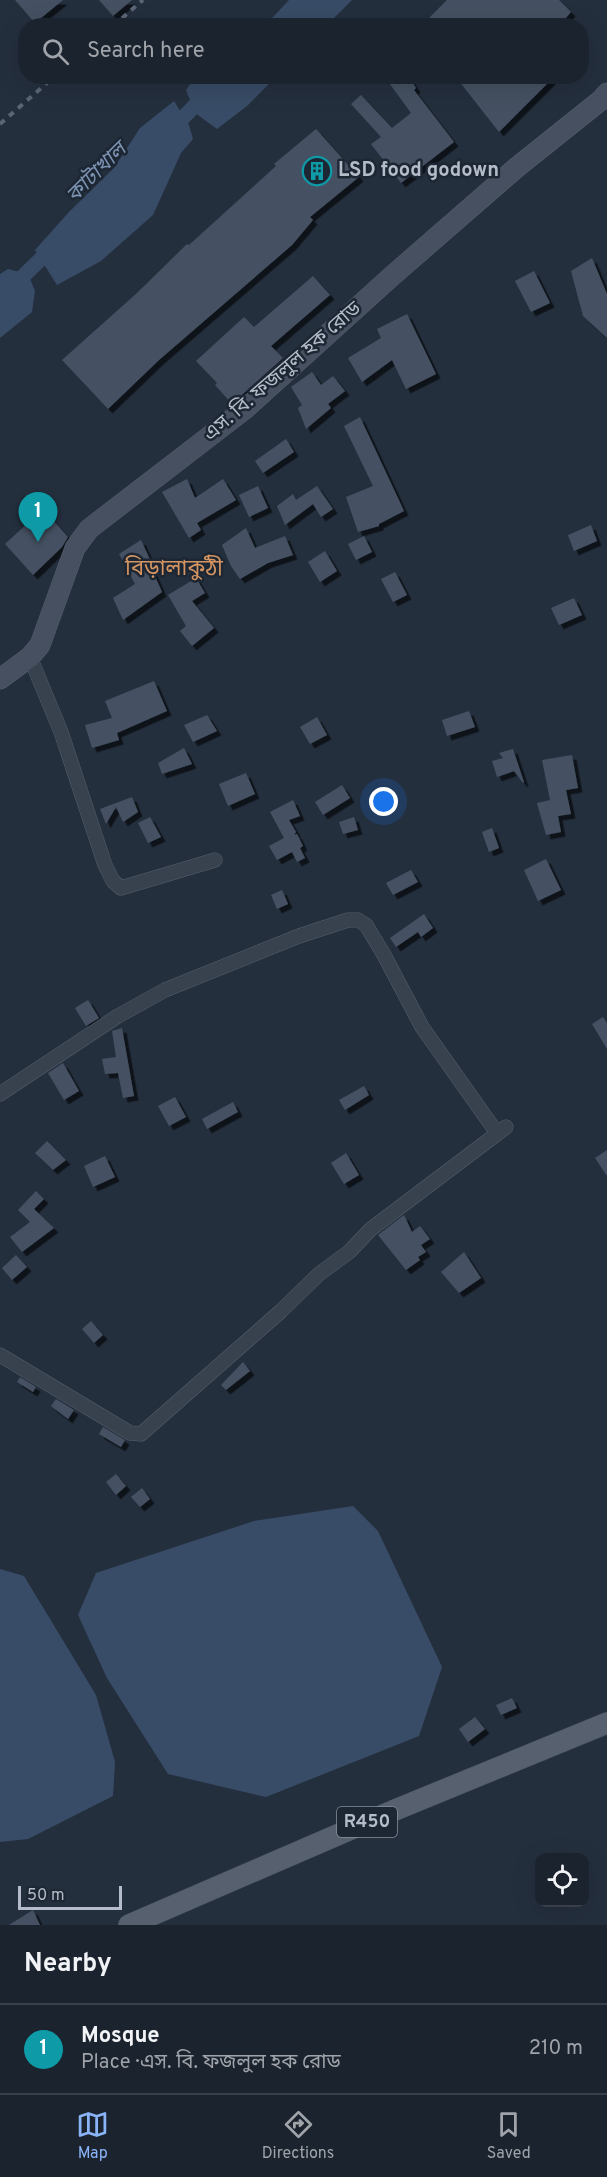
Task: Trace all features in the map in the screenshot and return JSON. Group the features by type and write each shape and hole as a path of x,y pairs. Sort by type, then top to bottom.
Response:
{"main road":[{"name":"এস. বি. ফজলুল হক রোড","path":"0,679 30,657 40,645 75,548 89,529 245,409 392,276 516,168 607,93"},
{"name":"R450","path":"129,1925 395,1810 607,1723"}],"street":[{"path":"30,657 61,732 105,865 113,881 121,888 215,860"},
{"path":"0,1094 118,1016 165,990 298,936 348,920 358,920 366,925 384,955 422,1027 501,1130 370,1229 349,1252 319,1274 281,1311 141,1434 130,1433 0,1355"}],"water":[{"path":"289,0 352,0 334,18 272,18"},
{"path":"190,84 269,84 247,106 217,129 195,113 186,90"},
{"path":"174,101 189,125 193,139 181,153 153,215 101,261 57,285 35,250 69,212 114,168 140,128"},
{"path":"8,269 28,274 35,291 32,312 0,338 0,274"},
{"path":"353,1506 378,1531 442,1667 419,1736 266,1797 168,1774 107,1678 78,1615 96,1573 254,1521"},
{"path":"0,1569 24,1576 96,1695 115,1762 113,1796 28,1839 0,1842"}],"building":[{"path":"15,0 63,0 41,18 31,18"},
{"path":"99,0 132,0 113,16"},
{"path":"447,0 559,0 571,12 566,18 429,18"},
{"path":"390,84 413,84 416,88 414,90 454,142 401,183 371,144 381,137 351,104 361,95 392,128 411,113"},
{"path":"461,84 547,84 499,132"},
{"path":"316,129 359,177 310,217 313,220 292,245 159,360 108,409 62,360 137,293 187,244 189,245 276,166 274,164"},
{"path":"592,258 607,294 607,338 583,316 571,271"},
{"path":"534,271 550,303 531,312 515,281"},
{"path":"313,276 330,295 271,346 283,358 232,404 215,385 217,383 196,361 244,317 254,327"},
{"path":"407,314 436,374 406,389 392,360 362,382 348,358 381,338 377,329"},
{"path":"312,372 321,385 333,376 345,391 328,404 331,408 306,429 298,408 302,405 291,387"},
{"path":"360,417 404,511 379,526 358,532 346,497 373,486 344,426"},
{"path":"286,439 294,452 263,473 255,461"},
{"path":"187,479 195,498 223,479 236,500 197,523 201,530 189,538 162,492"},
{"path":"258,486 268,508 249,517 239,495"},
{"path":"317,486 333,509 321,517 313,504 285,525 277,506 293,494 296,500"},
{"path":"43,509 68,537 62,547 33,575 5,544"},
{"path":"591,525 597,541 574,551 568,535"},
{"path":"246,528 255,548 285,536 293,555 268,563 240,579 231,566 222,545"},
{"path":"364,536 372,552 356,560 348,544"},
{"path":"141,540 162,592 123,620 113,598 135,584 119,554"},
{"path":"325,551 337,571 320,582 308,562"},
{"path":"395,572 407,595 393,602 381,579"},
{"path":"196,578 205,593 192,601 214,628 192,646 180,631 186,626 168,595"},
{"path":"574,598 582,615 559,625 551,608"},
{"path":"154,681 167,711 117,733 119,740 92,748 85,725 112,718 105,701"},
{"path":"469,711 475,727 447,736 442,720"},
{"path":"207,715 217,731 193,742 184,725"},
{"path":"317,717 327,735 310,744 300,727"},
{"path":"184,748 192,764 162,774 158,763"},
{"path":"513,749 523,783 514,771 497,777 492,761 503,758 499,753"},
{"path":"572,755 578,788 566,790 571,814 558,816 561,832 546,835 537,803 550,800 542,760"},
{"path":"246,773 255,794 228,806 219,784"},
{"path":"342,785 350,798 323,815 315,802"},
{"path":"132,797 138,812 123,822 116,807 106,824 100,809"},
{"path":"293,800 300,816 289,820 296,832 294,835 297,834 303,846 300,848 305,858 297,862 292,852 277,860 269,846 284,838 270,812"},
{"path":"150,817 161,837 148,843 138,823"},
{"path":"354,817 358,830 343,834 339,822"},
{"path":"492,828 499,848 489,852 482,832"},
{"path":"546,859 561,890 538,901 524,870"},
{"path":"411,870 418,882 393,895 386,883"},
{"path":"282,890 288,904 277,909 271,895"},
{"path":"424,914 433,928 421,937 418,932 396,947 390,938"},
{"path":"88,1000 99,1018 86,1026 75,1008"},
{"path":"603,1017 607,1023 607,1049 592,1024"},
{"path":"122,1028 134,1096 123,1098 118,1073 105,1074 102,1059 116,1057 112,1031"},
{"path":"63,1063 79,1091 64,1100 48,1073"},
{"path":"364,1086 369,1095 345,1110 339,1100"},
{"path":"175,1097 186,1117 169,1126 158,1106"},
{"path":"233,1102 238,1112 207,1129 202,1119"},
{"path":"47,1141 66,1160 53,1170 35,1153"},
{"path":"607,1150 607,1176 595,1158"},
{"path":"346,1153 359,1175 344,1184 331,1163"},
{"path":"105,1156 115,1177 93,1187 84,1166"},
{"path":"36,1191 44,1199 34,1209 54,1228 22,1252 10,1237 30,1222 18,1210"},
{"path":"404,1215 412,1232 420,1226 430,1239 421,1245 426,1252 418,1257 420,1260 406,1270 378,1235"},
{"path":"464,1252 481,1278 459,1293 441,1272"},
{"path":"16,1255 27,1267 12,1280 2,1268"},
{"path":"91,1321 103,1335 94,1343 82,1329"},
{"path":"243,1362 250,1371 226,1390 221,1385"},
{"path":"20,1377 36,1387 33,1392 17,1382"},
{"path":"56,1399 74,1410 68,1419 51,1406"},
{"path":"103,1427 125,1440 121,1447 99,1434"},
{"path":"116,1474 126,1486 116,1495 106,1482"},
{"path":"142,1488 150,1499 140,1507 131,1497"},
{"path":"512,1698 517,1708 501,1715 496,1705"},
{"path":"475,1717 485,1729 468,1742 459,1729"},
{"path":"33,1910 40,1925 9,1925"}],"waterway":[{"name":"কাটাখাল","path":"169,132 216,84"},
{"name":"কাটাখাল","path":"0,299 54,246"}],"railway":[{"path":"122,18 143,0"},
{"path":"0,124 46,84"}],"place":[{"name":"LSD food godown","path":"317,171"},
{"name":"Mosque","path":"38,542"}],"district":[{"name":"বিড়ালাকুঠী","path":"174,569"}]}
